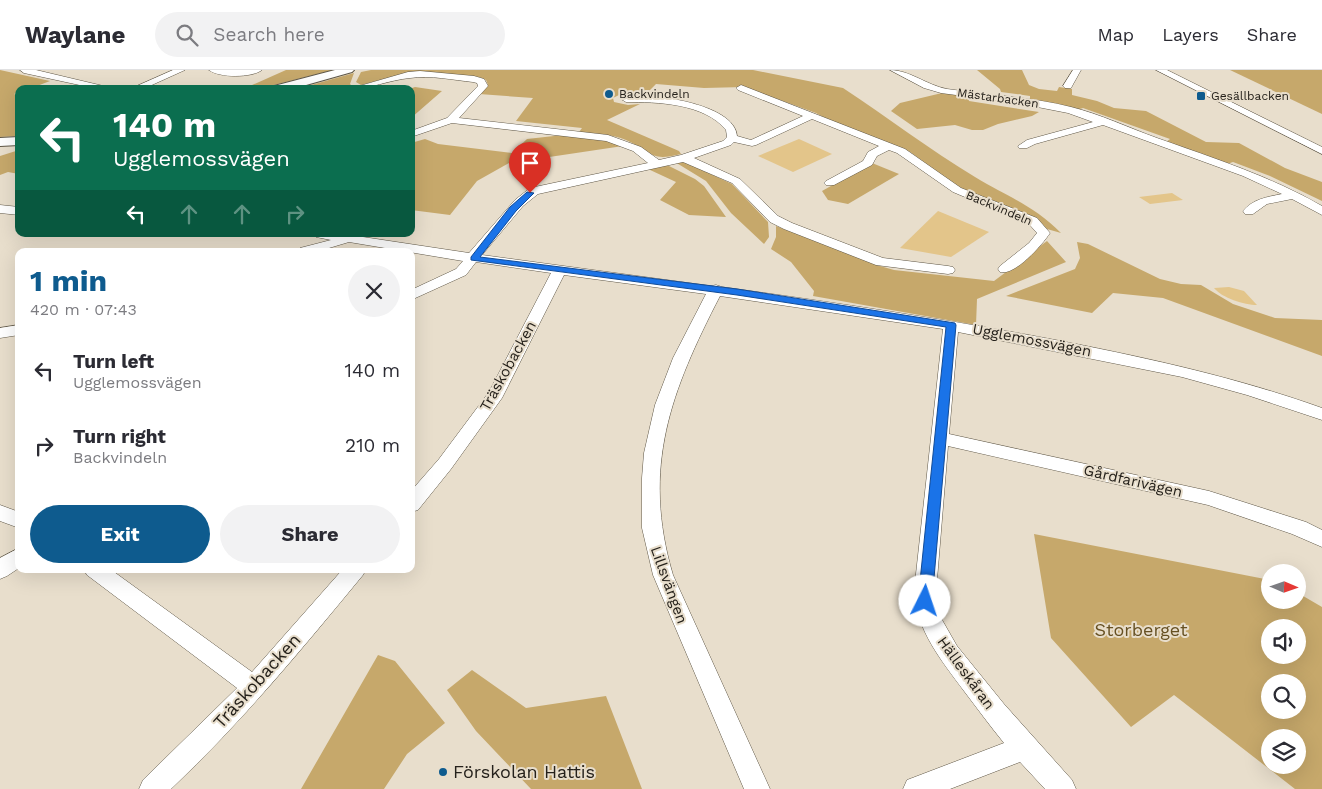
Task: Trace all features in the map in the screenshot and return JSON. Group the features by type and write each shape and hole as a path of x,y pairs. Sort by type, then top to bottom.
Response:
{"street":[{"path":"24,70 93,85"},
{"path":"144,85 181,70"},
{"path":"213,70 243,74 258,70"},
{"path":"293,85 348,70"},
{"name":"Mästarbacken","path":"894,70 927,86 944,91 1051,106 1104,122 1247,174 1294,194 1322,211"},
{"path":"1068,86 1077,70"},
{"path":"1160,70 1322,151"},
{"path":"371,85 420,74 474,79 481,82 483,86 451,120 415,133"},
{"name":"Backvindeln","path":"741,88 901,150 957,190 1033,221 1044,233 1034,246 1005,269"},
{"path":"626,99 664,100 693,107 724,123 731,130 732,138"},
{"path":"732,138 752,143 813,115"},
{"path":"451,120 608,138 637,150 656,164"},
{"path":"1023,146 1031,142 1104,122"},
{"path":"438,126 520,136 539,137 566,133"},
{"path":"415,294 461,272 474,259 513,209 524,197 534,191 684,158 727,143 732,138"},
{"path":"0,142 15,141"},
{"path":"830,183 868,164 872,154 888,146"},
{"path":"684,158 736,181 774,219 788,226 882,262 948,270"},
{"path":"1249,211 1263,201 1294,194"},
{"path":"0,209 15,211"},
{"name":"Ugglemossvägen","path":"338,237 405,248"},
{"path":"316,248 349,239"},
{"name":"Ugglemossvägen","path":"415,250 474,259 716,289 951,325 1180,370 1241,386 1322,414"},
{"name":"Träskobacken","path":"415,500 445,464 496,394 560,269"},
{"name":"Lillsvängen","path":"716,289 682,356 670,383 662,409 652,474 650,522 654,546 663,575 757,789"},
{"name":"Hälleskåran","path":"951,325 925,592 926,609 946,649 1023,748 1063,789"},
{"path":"0,333 15,331"},
{"name":"Gårdfarivägen","path":"940,438 1209,498 1299,528 1322,538"},
{"path":"0,513 15,519"},
{"path":"0,570 15,559"},
{"path":"99,573 254,687"},
{"name":"Träskobacken","path":"152,789 254,687 353,573"},
{"path":"916,789 1023,748"}],"shaded area":[{"path":"799,139 832,154 793,172 758,156"},
{"path":"1172,193 1183,200 1150,204 1139,197"},
{"path":"938,211 989,232 951,257 900,248"},
{"path":"1229,287 1244,291 1257,305 1234,300 1222,295 1214,288"}],"green space":[{"path":"0,70 50,81 40,85 15,85 15,136 0,137"},
{"path":"286,70 333,70 274,85 252,85"},
{"path":"371,70 753,70 843,88 958,167 1030,208 1051,223 1061,233 1047,229 1039,222 960,189 910,152 834,123 816,113 744,87 704,88 656,84 645,95 621,94 613,98 614,102 628,105 640,104 607,120 679,151 681,154 663,157 652,154 621,138 579,132 582,128 516,121 533,98 479,94 488,85 486,80 479,77 425,72 403,74 361,85 356,82 361,72"},
{"path":"977,70 1022,70 1029,85 1039,89 1057,91 1059,87 1072,89 1072,95 1097,101 1114,108 1146,111 1206,142 1239,143 1285,168 1322,182 1322,201 1270,176 1233,162 1227,164 1166,142 1170,139 1083,108 1077,110 1030,100 1030,96 1001,92 1000,89"},
{"path":"1230,70 1322,70 1322,114"},
{"path":"354,73 351,85 311,85"},
{"path":"415,87 442,91 415,115"},
{"path":"942,93 968,96 969,101 1039,112 1032,116 998,124 983,130 972,130 955,125 917,129 891,111 900,103"},
{"path":"563,135 613,141 623,146 509,163 477,181 450,215 415,211 415,142 425,139 438,144 512,153 527,139"},
{"path":"15,151 15,173 8,172 0,175 0,156"},
{"path":"683,161 732,184 768,222 769,237 764,244 731,213 706,181 675,162"},
{"path":"872,163 899,174 848,204 828,200 822,191"},
{"path":"667,165 695,179 704,186 726,217 689,215 660,200 676,182 648,169"},
{"path":"776,226 894,270 994,281 1047,241 1066,262 977,299 976,325 813,296 814,291 791,262 771,249 776,237"},
{"path":"1077,242 1088,244 1160,279 1181,284 1201,285 1233,304 1275,318 1322,320 1322,356 1163,298 1113,293 1092,313 1006,296 1075,269 1080,258"},
{"name":"Storberget","path":"1034,534 1261,578 1261,609 1306,609 1306,598 1322,607 1322,789 1295,789 1276,774 1306,774 1306,729 1261,729 1261,763 1174,695 1131,727 1051,638"},
{"path":"378,655 395,661 445,723 407,754 384,789 301,789"},
{"path":"472,670 526,708 606,696 642,789 531,789 476,731 447,690"}],"place":[{"name":"Backvindeln","path":"609,94"},
{"name":"Gesällbacken","path":"1201,96"},
{"name":"Förskolan Hattis","path":"443,772"}],"route":[{"path":"530,193 513,209 474,259 737,292 951,325 925,601"}]}
